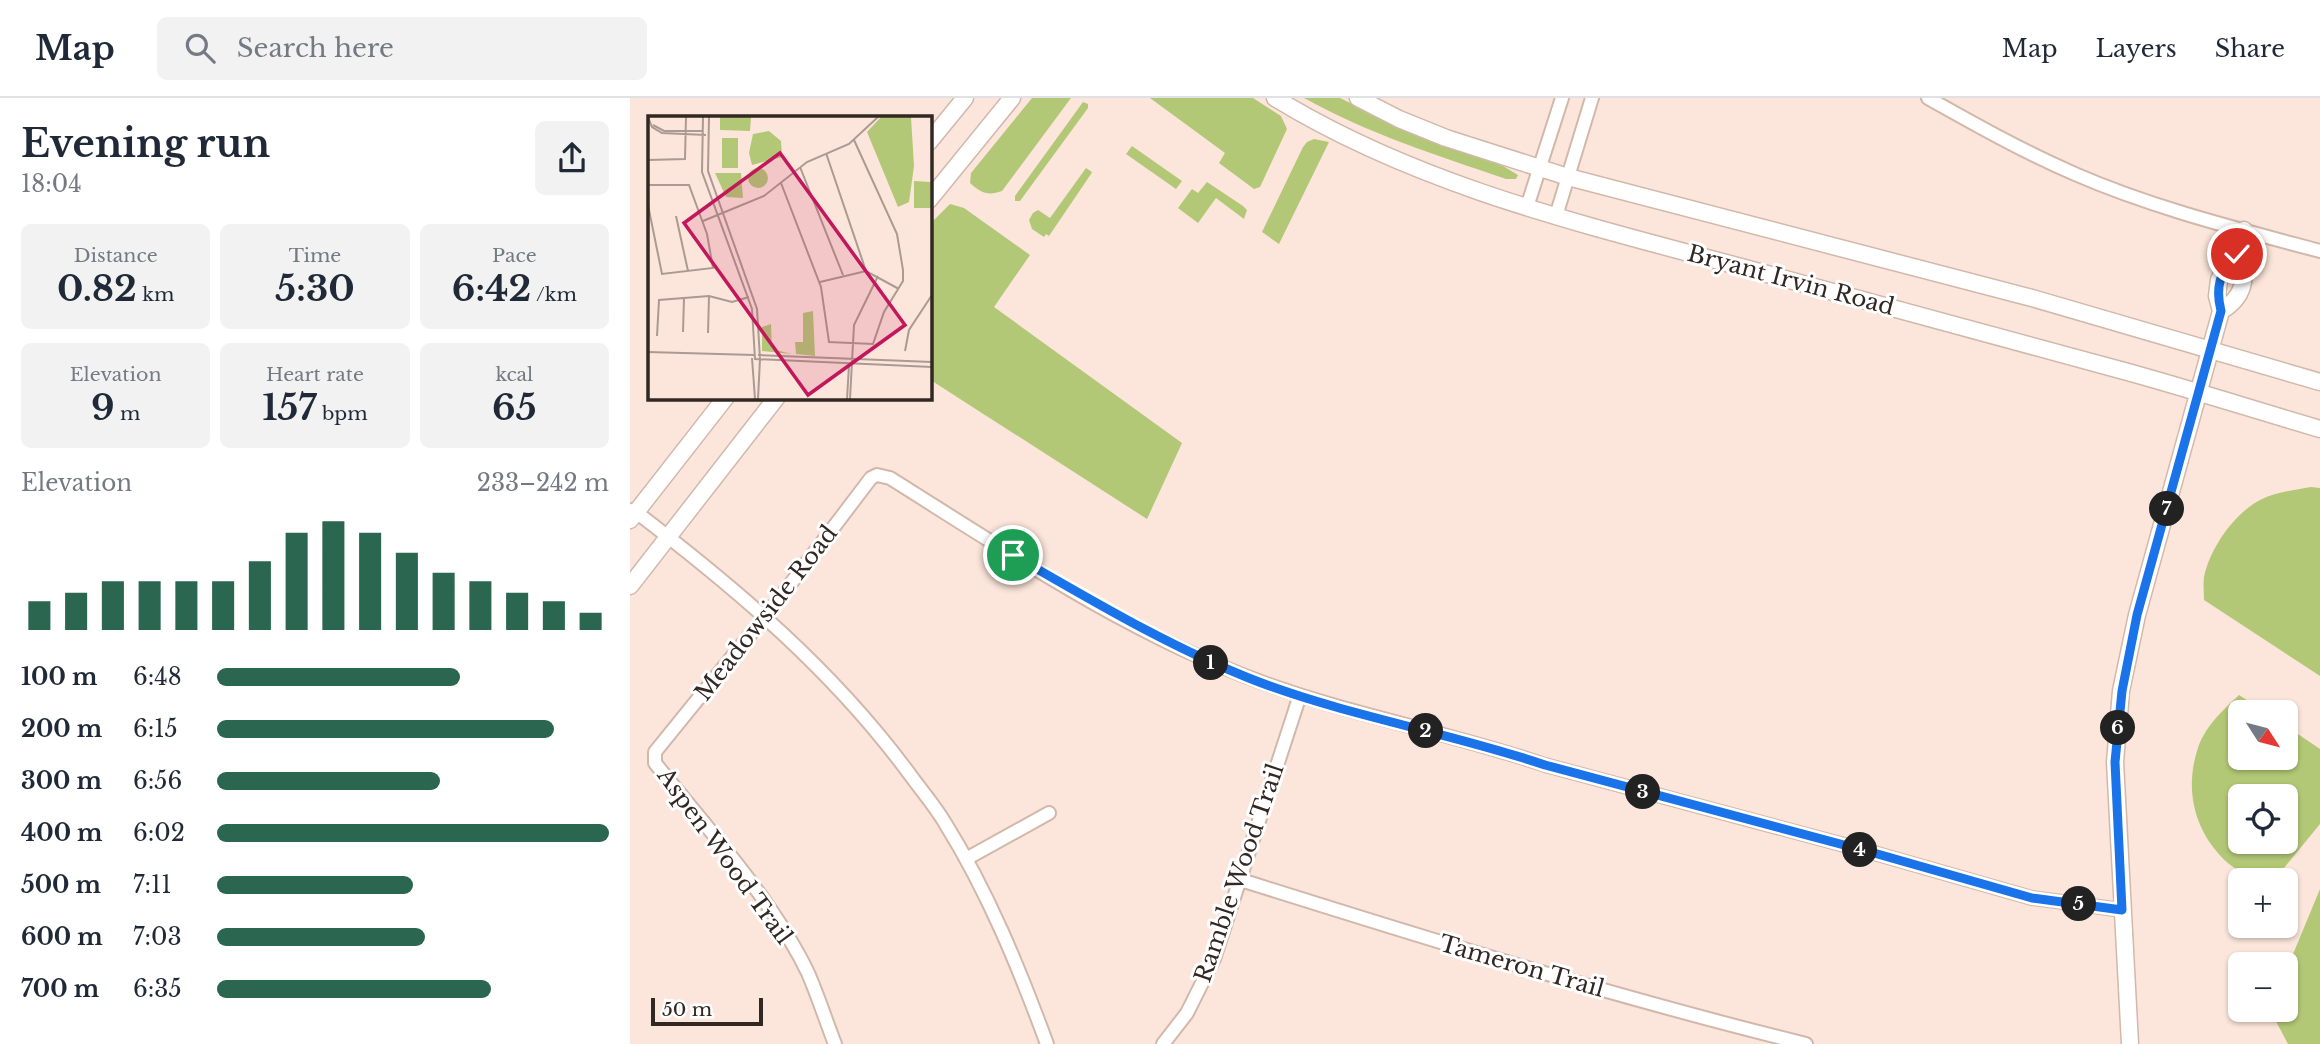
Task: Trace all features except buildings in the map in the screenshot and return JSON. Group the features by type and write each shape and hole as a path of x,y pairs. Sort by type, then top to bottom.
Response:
{"main road":[{"path":"931,140 965,98"},
{"path":"931,198 1012,98"},
{"name":"Bryant Irvin Road","path":"1275,98 1307,118 1382,155 1527,207 2127,372 2320,429"},
{"name":"Bryant Irvin Road","path":"1358,98 1399,119 1446,138 1568,177 2032,298 2320,382"},
{"path":"2130,1044 2115,762 2122,691 2137,615 2221,311 2217,296 2219,280 2226,265 2237,254 2244,230"},
{"path":"2221,311 2231,305 2243,286 2243,264 2237,254"},
{"path":"632,510 724,399"},
{"path":"630,586 775,399"}],"street":[{"path":"1527,207 1562,98"},
{"path":"1556,216 1592,98"},
{"path":"1928,98 2035,156 2077,175 2138,198 2320,251"},
{"name":"Meadowside Road","path":"660,745 765,616 871,478 877,475 890,478 1080,594 1208,662 1300,695"},
{"path":"632,510 669,537 799,647 894,752 944,820 984,890 1047,1044"},
{"path":"1300,695 1383,721 1499,749 1545,765 2032,898 2122,910"},
{"name":"Ramble Wood Trail","path":"1163,1044 1187,1013 1214,959 1300,695"},
{"name":"Aspen Wood Trail","path":"660,745 655,752 655,764 760,896 782,928 807,973 835,1044"},
{"path":"966,859 1049,813"},
{"name":"Tameron Trail","path":"1241,880 1475,954 1717,1022 1806,1044"}],"green space":[{"path":"1032,98 1071,98 1002,191 981,191 970,183 971,173"},
{"path":"1150,98 1253,98 1281,116 1287,129 1260,187 1254,189 1219,163 1225,153"},
{"path":"1304,98 1340,98 1420,137 1503,166 1518,175 1516,179 1506,179 1428,152 1378,133"},
{"path":"1083,102 1088,104 1088,108 1020,201 1015,201 1015,196"},
{"path":"1314,139 1329,142 1279,244 1262,232 1303,147"},
{"path":"1132,146 1182,181 1176,189 1126,154"},
{"path":"1086,168 1091,174 1049,236 1046,234 1044,237 1032,229 1029,220 1033,213 1038,210 1050,218"},
{"path":"1207,182 1247,210 1244,219 1216,198 1198,223 1178,208 1192,189 1198,193"},
{"path":"950,204 964,208 1030,255 994,307 1182,443 1147,519 931,380 931,223"},
{"path":"2311,487 2320,488 2320,676 2204,600 2207,566 2218,543 2233,522 2262,499"},
{"path":"2239,695 2247,700 2234,700"},
{"path":"2228,705 2228,770 2298,770 2298,734 2320,749 2320,824 2298,851 2298,784 2228,784 2228,854 2295,854 2284,868 2235,868 2218,853 2201,827 2193,798 2193,767 2200,742"},
{"path":"2320,889 2320,1044 2288,1044 2276,1022 2298,1022 2298,952 2294,952"}],"route":[{"path":"1013,555 1114,613 1208,662 1262,683 1383,721 1499,749 1616,785 2032,898 2122,910 2115,762 2122,691 2137,615 2221,311 2217,296 2219,280 2226,265 2237,254"}]}
